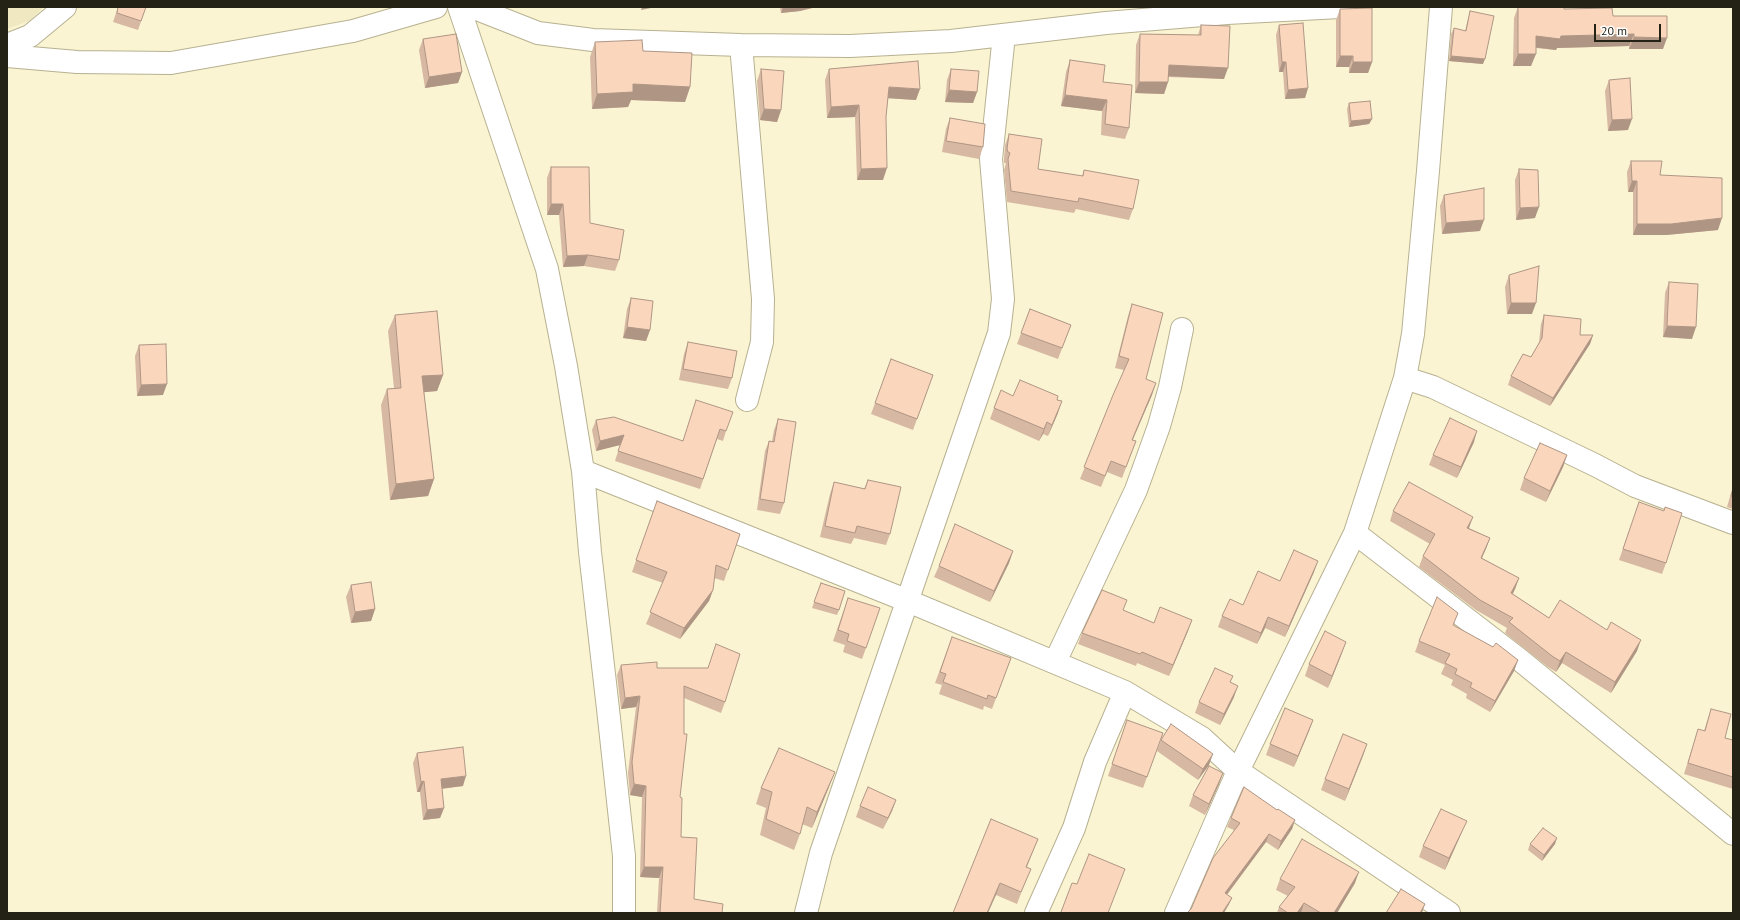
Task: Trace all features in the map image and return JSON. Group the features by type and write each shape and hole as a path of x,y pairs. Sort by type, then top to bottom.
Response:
{"street":[{"path":"7,45 30,36 65,7"},
{"path":"7,56 77,62 171,63 353,31 436,7"},
{"path":"459,7 547,269 566,366 583,471 590,552 624,856 624,913"},
{"path":"472,7 538,33 593,40 741,45 850,46 951,41 1004,35 1105,15 1227,13 1340,7"},
{"path":"1176,913 1238,771 1355,533 1405,378 1413,326 1428,171 1441,7"},
{"path":"806,913 821,853 998,333 1002,314 1003,298 992,159 1004,35"},
{"path":"741,45 763,299 762,342 747,400"},
{"path":"1055,662 1136,490 1159,426 1170,387 1182,329"},
{"path":"1405,378 1433,387 1595,465 1635,486 1733,523"},
{"path":"583,471 908,601 1125,692 1202,738 1238,771 1449,913"},
{"path":"1355,533 1520,660 1733,834"},
{"path":"1036,913 1074,828 1095,762 1125,692"}],"shaded area":[{"path":"7,7 44,7 29,21 7,29"}],"building":[{"path":"118,7 146,7 141,21 117,13"},
{"path":"1518,7 1564,7 1564,9 1612,8 1613,16 1667,16 1667,38 1634,37 1634,34 1561,36 1560,39 1536,36 1536,54 1518,54"},
{"path":"1372,8 1372,62 1353,62 1353,56 1340,56 1340,9"},
{"path":"1470,11 1494,16 1485,59 1451,56 1454,28 1466,31"},
{"path":"1303,23 1308,88 1288,90 1286,62 1282,62 1279,25"},
{"path":"1201,25 1230,26 1228,68 1169,65 1168,82 1139,82 1140,34 1201,35"},
{"path":"456,34 462,72 429,77 423,39"},
{"path":"642,40 643,51 692,53 690,87 633,84 633,92 597,94 595,42"},
{"path":"1070,60 1105,65 1103,82 1132,85 1129,128 1105,124 1107,100 1065,95"},
{"path":"918,61 920,89 889,87 886,117 887,168 861,169 859,105 831,107 829,69"},
{"path":"761,69 784,71 781,110 764,109"},
{"path":"951,69 979,71 977,92 949,90"},
{"path":"1630,78 1632,119 1612,120 1609,80"},
{"path":"1370,101 1372,119 1351,121 1349,103"},
{"path":"950,118 985,124 983,147 946,141"},
{"path":"1009,134 1042,139 1038,169 1083,176 1084,170 1139,180 1133,209 1079,198 1078,202 1011,191 1008,159 1010,153 1007,149"},
{"path":"1631,161 1662,161 1660,175 1722,178 1722,218 1671,224 1637,224 1637,181 1632,181"},
{"path":"551,167 589,167 590,223 624,230 619,260 588,255 567,256 563,204 551,204"},
{"path":"1519,169 1538,170 1539,207 1520,208"},
{"path":"1484,188 1484,220 1446,223 1444,195"},
{"path":"1539,266 1536,303 1511,303 1509,275"},
{"path":"1669,282 1698,284 1696,327 1667,326"},
{"path":"631,298 653,301 650,330 627,327"},
{"path":"1132,304 1163,313 1146,379 1156,383 1132,440 1136,441 1126,467 1111,461 1105,476 1084,467 1129,359 1119,356"},
{"path":"1030,309 1071,325 1062,348 1021,333"},
{"path":"437,311 443,375 422,376 434,479 396,484 387,389 401,388 395,315"},
{"path":"1544,315 1581,319 1580,335 1593,335 1553,398 1511,376 1523,354 1531,357 1542,338"},
{"path":"688,342 737,351 732,378 683,369"},
{"path":"166,344 167,384 141,385 139,345"},
{"path":"891,359 933,375 917,419 875,403"},
{"path":"1020,380 1058,396 1057,400 1062,401 1052,425 1047,422 1044,429 994,408 1001,390 1013,396"},
{"path":"696,400 733,412 726,431 720,429 703,479 618,451 624,435 600,441 596,420 614,417 683,441"},
{"path":"1450,418 1477,431 1461,467 1433,455"},
{"path":"778,419 796,422 784,503 760,499 769,441 774,442"},
{"path":"1540,443 1567,455 1550,491 1524,478"},
{"path":"868,480 901,487 890,534 857,526 855,533 825,526 834,482 865,489"},
{"path":"1409,482 1473,517 1467,528 1490,538 1481,558 1519,578 1511,593 1549,618 1560,600 1607,630 1611,622 1641,640 1615,682 1566,652 1560,661 1552,656 1509,622 1513,618 1480,600 1423,556 1435,534 1393,511"},
{"path":"657,501 740,534 728,570 716,565 713,590 684,628 650,612 667,572 636,560"},
{"path":"1639,502 1664,511 1665,507 1682,513 1666,563 1623,549"},
{"path":"955,524 1013,551 994,591 939,566"},
{"path":"1294,550 1318,561 1289,626 1268,617 1261,633 1222,616 1230,599 1243,605 1258,571 1280,581"},
{"path":"371,582 375,609 355,612 351,585"},
{"path":"821,583 845,591 839,610 814,602"},
{"path":"1102,590 1127,600 1123,610 1154,623 1160,607 1192,620 1173,665 1142,652 1140,654 1082,633"},
{"path":"1437,597 1458,613 1453,625 1493,647 1496,643 1518,660 1495,701 1470,687 1472,683 1455,674 1457,669 1445,663 1450,654 1419,641"},
{"path":"848,598 880,608 866,648 847,641 849,634 838,630"},
{"path":"1325,631 1346,642 1332,676 1309,664"},
{"path":"952,637 1011,658 996,698 988,695 987,699 943,682 946,674 940,672"},
{"path":"716,644 740,654 725,702 684,686 684,734 687,734 680,797 682,798 681,837 697,838 694,899 723,904 722,913 660,913 663,867 644,867 646,786 634,784 632,762 640,696 625,698 621,665 657,662 657,668 708,668"},
{"path":"1215,668 1233,676 1230,682 1238,686 1224,714 1199,702"},
{"path":"1285,708 1313,720 1298,756 1270,744"},
{"path":"1711,709 1731,714 1725,738 1733,740 1733,777 1688,763 1698,729 1705,731"},
{"path":"1127,720 1163,733 1147,777 1112,764"},
{"path":"1171,724 1213,754 1203,769 1161,740"},
{"path":"1343,734 1367,744 1349,789 1325,779"},
{"path":"463,747 466,776 441,779 444,808 427,810 424,781 421,782 417,753"},
{"path":"779,748 835,772 817,812 807,807 800,834 766,819 772,792 761,788"},
{"path":"1209,766 1223,773 1209,804 1193,795"},
{"path":"868,787 896,800 888,818 860,806"},
{"path":"1244,787 1277,810 1278,809 1295,820 1281,841 1269,834 1225,893 1232,898 1222,913 1187,913 1191,909 1213,858 1240,823 1231,818"},
{"path":"1441,809 1467,821 1449,858 1423,846"},
{"path":"991,819 1038,839 1026,867 1031,869 1021,892 1000,883 987,913 953,913"},
{"path":"1543,828 1557,838 1544,855 1530,844"},
{"path":"1302,839 1359,872 1334,913 1321,913 1304,903 1297,913 1288,913 1279,907 1295,887 1280,879"},
{"path":"1089,854 1125,869 1108,913 1061,912 1072,883 1077,884"},
{"path":"1401,889 1425,904 1420,913 1386,913"}]}
